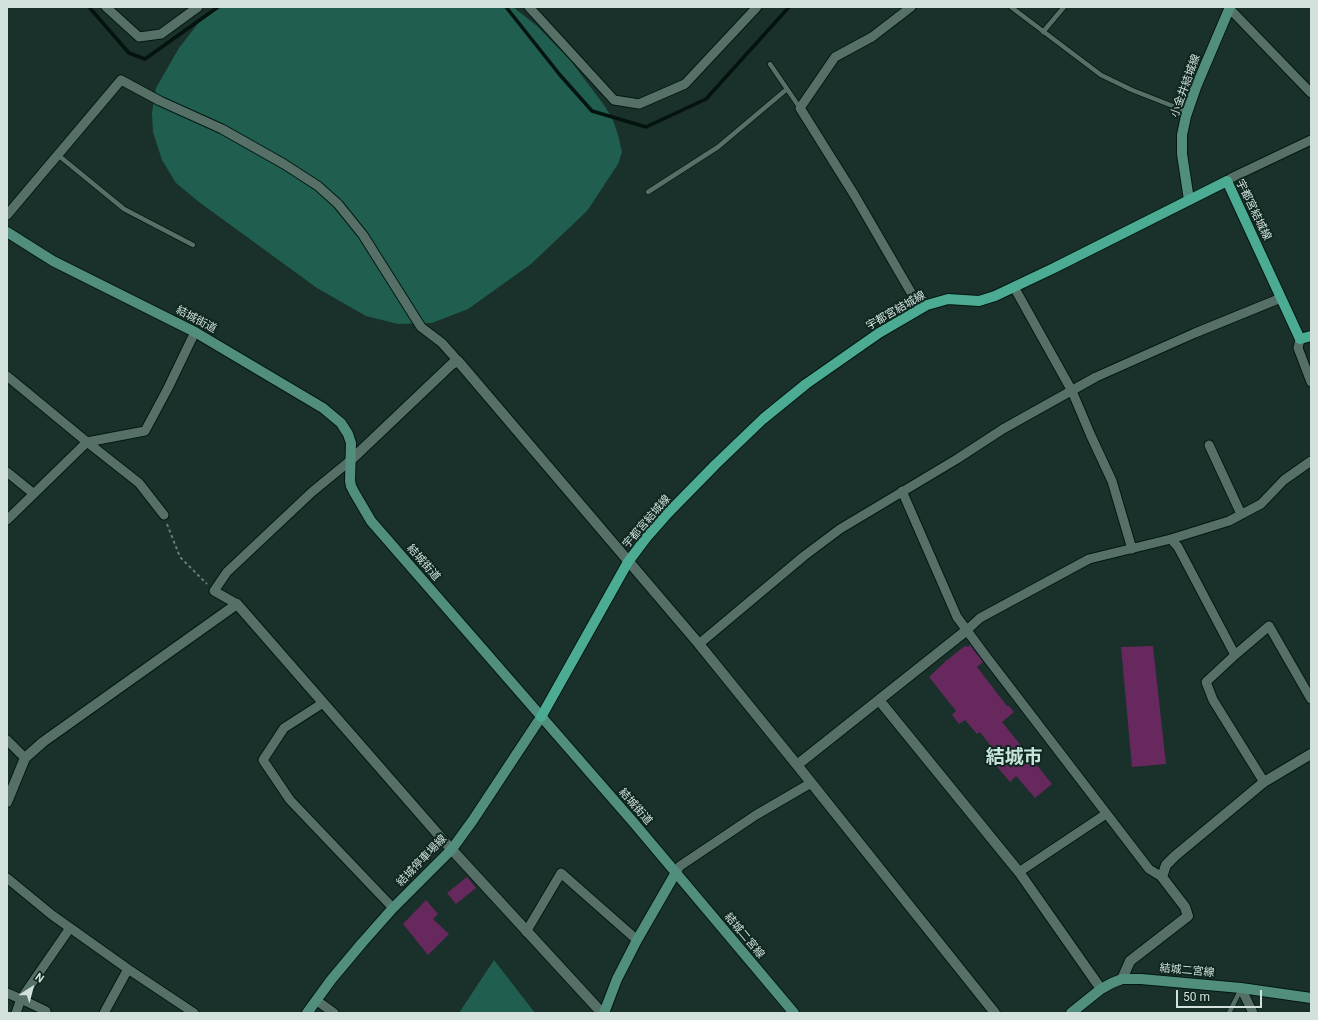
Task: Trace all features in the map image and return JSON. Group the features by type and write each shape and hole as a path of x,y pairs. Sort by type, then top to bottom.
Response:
{"main road":[{"name":"小金井結城線","path":"1189,200 1185,179 1182,135 1196,87 1230,7"},
{"name":"宇都宮結城線","path":"541,717 628,562 646,538 668,513 763,419 812,380 879,333 920,308 942,300 979,301 1014,287 1227,181 1300,339"},
{"name":"結城街道","path":"7,232 53,261 195,332 323,408 341,422 351,443 351,486 371,521 675,874"},
{"path":"1300,339 1311,336"},
{"name":"結城停車場線","path":"307,1013 350,957 393,908 452,849 474,820 541,717"},
{"path":"603,1013 617,979 637,940 675,874"},
{"name":"結城二宮線","path":"675,874 794,1013"},
{"name":"結城二宮線","path":"1071,1013 1101,989 1122,979 1142,979 1241,988 1311,998"}],"street":[{"path":"106,7 139,37 161,34 198,7"},
{"path":"529,7 614,100 639,104 685,84 757,7"},
{"path":"911,7 872,37 835,57 800,108 855,196 920,308"},
{"path":"1230,7 1311,93"},
{"path":"7,215 121,80 160,101 222,129 284,164 318,186 338,204 363,235 421,327 442,343 458,361 699,644 995,1013"},
{"path":"1227,181 1311,140"},
{"path":"1014,287 1072,391 1112,481 1132,549"},
{"path":"699,644 810,551 840,528 957,459 1003,429 1096,378 1195,333 1281,298"},
{"path":"7,520 87,442 145,431 195,332"},
{"path":"1300,339 1298,348 1311,382"},
{"path":"458,361 452,364 351,460 312,492 227,572 214,591 237,604 526,932 603,1013"},
{"path":"7,376 139,483 164,515"},
{"path":"1209,445 1241,514"},
{"path":"797,765 980,618 1089,559 1171,539 1229,521 1261,504 1284,480 1311,461"},
{"path":"7,472 34,494"},
{"path":"902,491 957,617 1149,869 1162,877 1185,907 1188,916 1130,961 1122,979"},
{"path":"1171,539 1181,554 1235,655"},
{"path":"7,802 25,758 43,742 237,604"},
{"path":"1264,782 1213,700 1206,682 1269,626 1311,699"},
{"path":"879,700 1019,872 1101,989"},
{"path":"323,703 284,728 263,760 290,800 393,908"},
{"path":"7,740 25,758"},
{"path":"1162,877 1166,865 1174,856 1264,782 1311,754"},
{"path":"675,874 680,866 756,815 811,783"},
{"path":"1019,872 1106,814"},
{"path":"526,932 561,873 637,940"},
{"path":"7,878 70,928 194,1013"},
{"path":"16,1013 21,999 70,928"},
{"path":"104,1013 128,969"},
{"path":"1241,988 1253,1013"},
{"path":"7,993 46,1011"},
{"path":"316,1000 334,1013"}],"lane":[{"path":"1011,7 1101,75 1132,90 1188,112"},
{"path":"1043,32 1064,7"},
{"path":"770,64 800,108"},
{"path":"648,192 718,147 787,89"},
{"path":"58,154 124,209 193,245"},
{"path":"1229,1013 1241,988"}],"path":[{"path":"164,515 180,556 214,591"}],"green space":[{"path":"214,7 513,7 537,26 570,60 604,105 613,120 618,135 622,152 618,164 587,211 531,264 468,309 432,323 398,324 366,316 317,288 199,202 176,183 162,160 153,132 152,113 156,88 179,48 200,21"},
{"path":"494,960 535,1013 459,1013"}],"building":[{"path":"970,645 983,662 977,667 1007,706 1009,706 1014,712 1002,722 1052,784 1035,798 1016,776 1010,782 986,754 992,748 980,732 977,734 965,720 959,724 952,715 956,711 929,677 947,660 965,646 968,647"},
{"path":"1153,646 1166,764 1132,767 1121,647"},
{"path":"467,877 476,888 456,904 447,893"},
{"path":"426,900 438,914 433,919 449,934 428,955 403,924"}],"waterway":[{"path":"89,7 129,53 145,59 218,7"},
{"path":"506,7 560,75 592,111 646,127 706,99 789,7"}],"district":[{"name":"結城市","path":"1014,758"}]}
